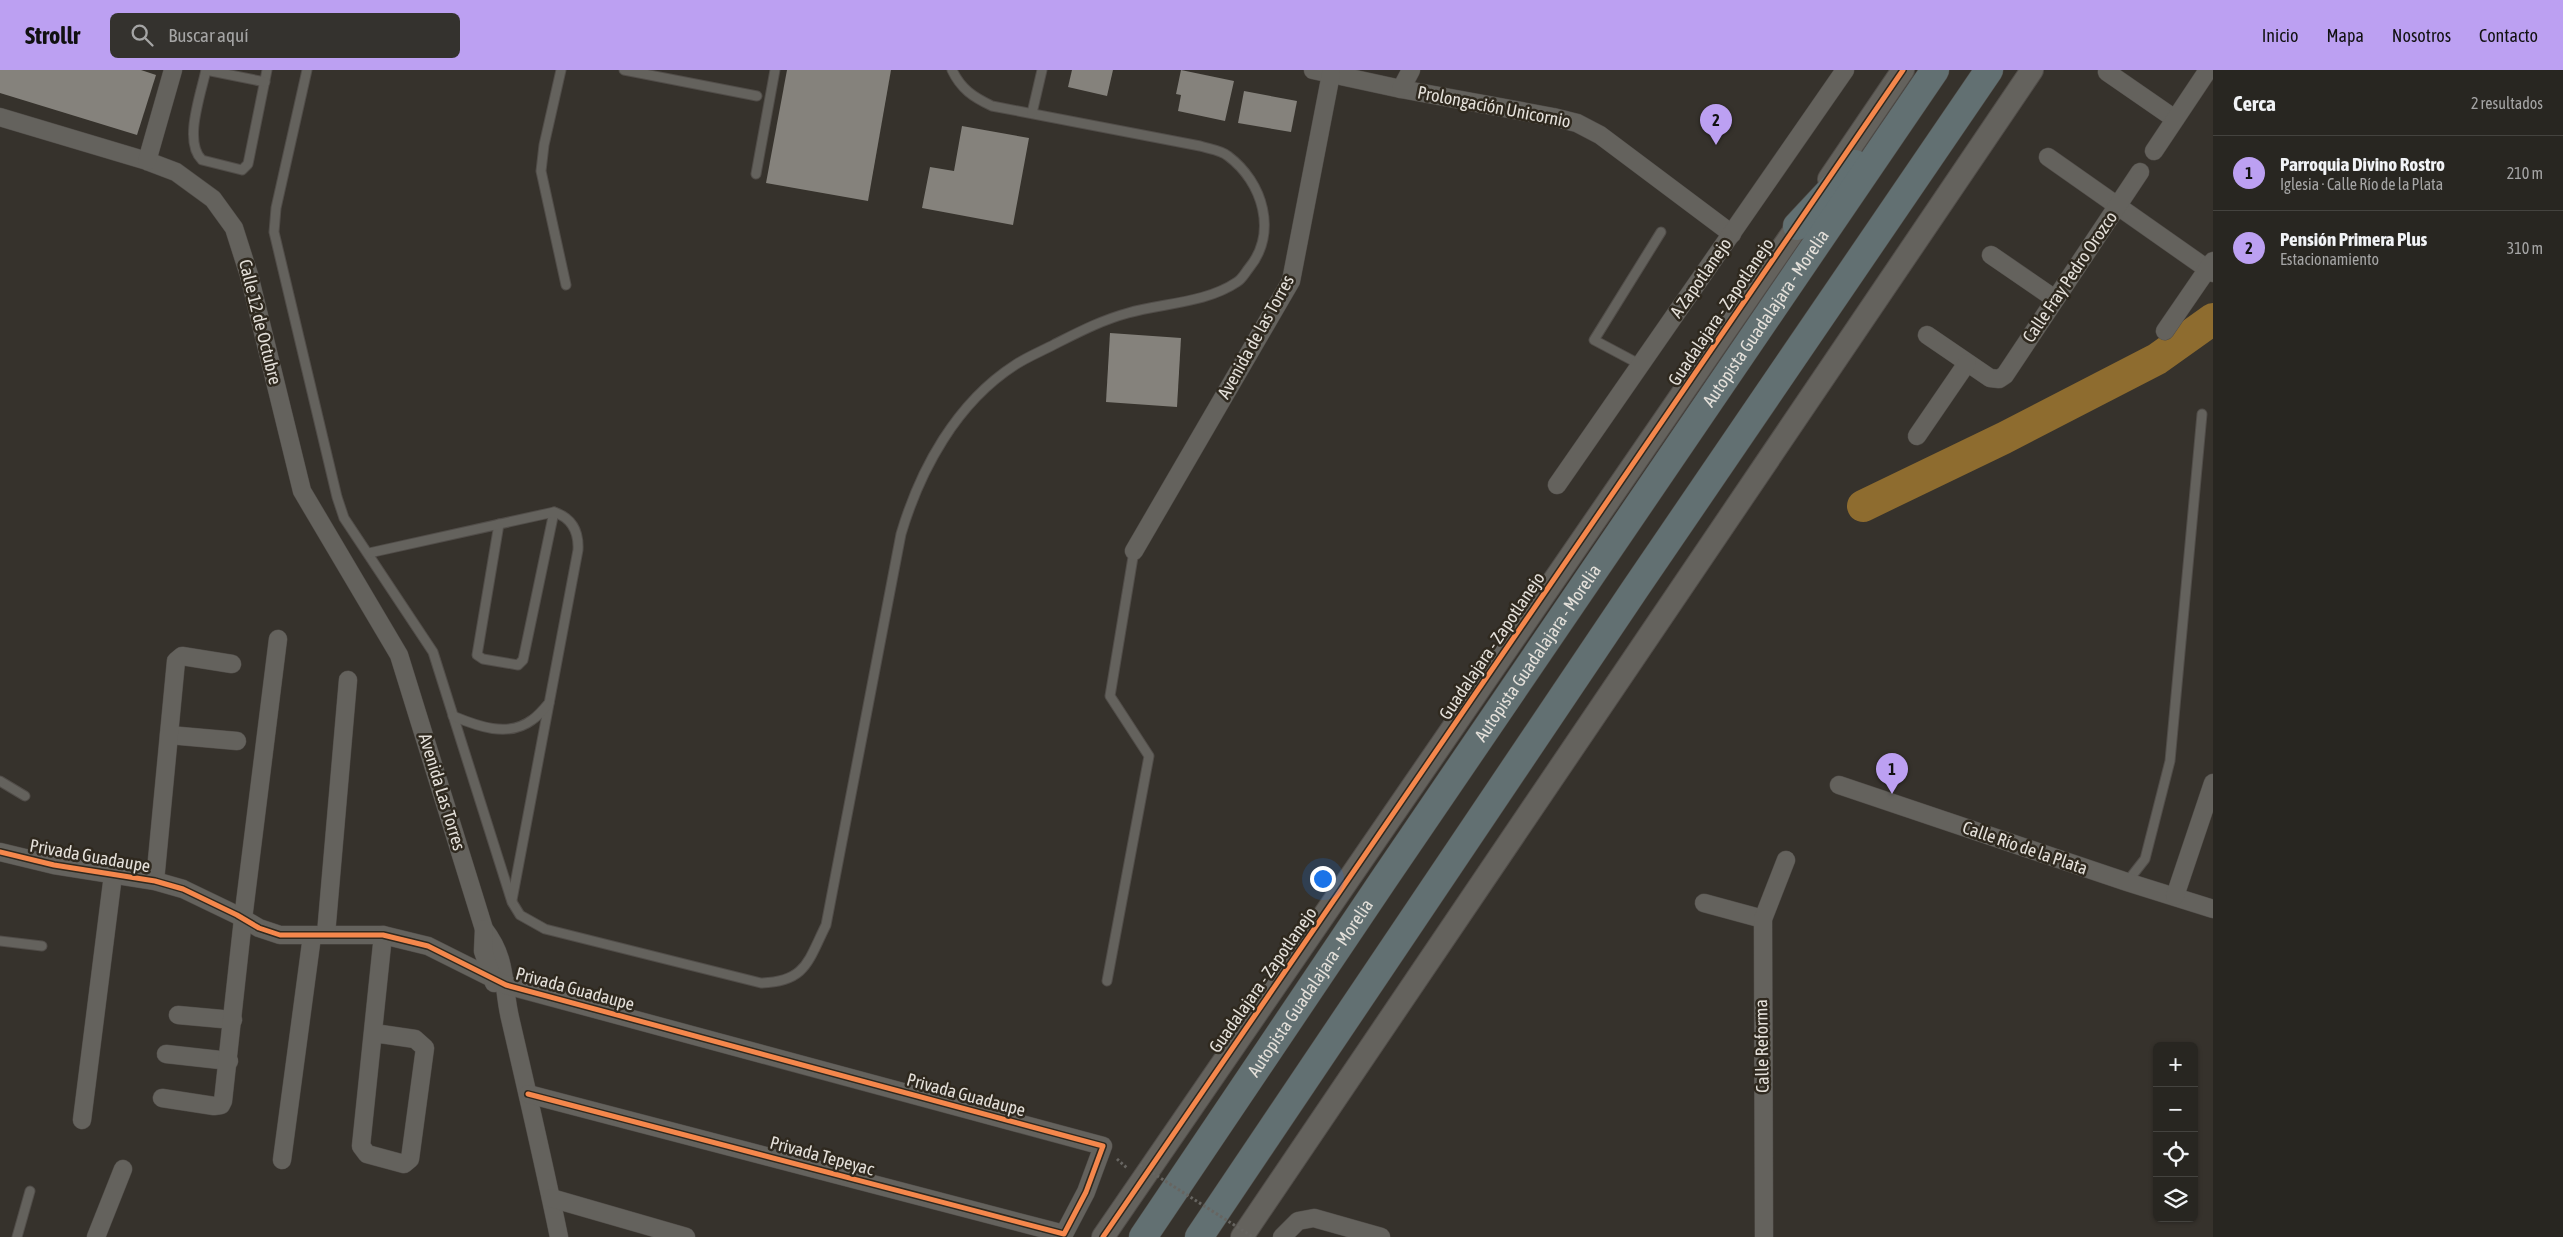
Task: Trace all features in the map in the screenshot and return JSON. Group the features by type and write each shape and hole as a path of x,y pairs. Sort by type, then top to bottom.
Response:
{"highway":[{"name":"Autopista Guadalajara - Morelia","path":"1143,1237 1384,879 1935,70"},
{"path":"1199,1237 1635,588 1989,70"},
{"path":"1797,226 1918,95"}],"street":[{"path":"147,161 173,70"},
{"name":"Prolongación Unicornio","path":"1313,70 1400,89 1553,117 1577,124 1600,134 1732,234"},
{"path":"1400,89 1411,70"},
{"name":"A Zapotlanejo","path":"1558,485 1845,70"},
{"name":"Guadalajara - Zapotlanejo","path":"1103,1237 1903,70"},
{"path":"1242,1237 2032,70"},
{"path":"2154,151 2208,70"},
{"path":"2107,72 2175,119"},
{"name":"Avenida de las Torres","path":"1134,551 1291,281 1331,74"},
{"name":"Calle 12 de Octubre","path":"0,117 147,161 176,172 213,199 234,228 250,275 302,491 399,655"},
{"path":"2048,157 2117,206 2211,267 2165,331"},
{"name":"Calle Fray Pedro Orozco","path":"1967,363 1990,378 1999,378 2005,375 2140,172"},
{"path":"1990,255 2055,299"},
{"path":"1917,436 1967,363 1926,335"},
{"path":"162,1098 221,1105 229,1061 243,919 278,639"},
{"name":"Avenida Las Torres","path":"399,655 484,929 483,951 499,983 507,1008 559,1237"},
{"path":"155,881 175,665 178,657 232,664"},
{"path":"282,1160 319,935 348,680"},
{"path":"169,735 237,741"},
{"path":"2175,896 2213,789 2213,783"},
{"name":"Calle Río de la Plata","path":"1838,786 2127,882 2213,908"},
{"name":"Privada Guadaupe","path":"0,852 54,865 155,881 183,889 259,928 280,935 383,935 428,946 499,983 1103,1146 1086,1192"},
{"name":"Calle Reforma","path":"1764,1237 1763,919 1786,860"},
{"path":"82,1120 113,875"},
{"path":"1704,904 1763,919"},
{"path":"374,1033 415,1039 425,1048 410,1159 404,1164 367,1154 363,1152 361,1146 383,935"},
{"path":"178,1015 233,1020"},
{"path":"166,1054 229,1061"},
{"name":"Privada Tepeyac","path":"528,1094 1064,1234 1086,1192"},
{"path":"96,1237 123,1169"},
{"path":"551,1198 686,1237"},
{"path":"1282,1237 1291,1225 1305,1218 1314,1218 1381,1237"}],"lane":[{"path":"265,82 206,70 193,132 194,148 202,160 239,170 244,169 248,164 265,82 267,70"},
{"path":"307,70 276,208 275,242 340,507 344,518 433,652 512,902 520,916 545,929 761,983 779,982 795,977 805,966 826,925 901,534 912,496 929,459 955,423 986,389 1014,366 1107,319 1145,308 1214,294 1238,282 1258,257 1265,234 1262,208 1256,186 1242,168 1226,154 1200,146 992,106 974,98 957,82 952,70"},
{"path":"561,70 544,145 541,171 566,285"},
{"path":"624,70 757,96"},
{"path":"756,174 775,70"},
{"path":"1032,114 1042,70"},
{"path":"1641,365 1594,340 1661,232"},
{"path":"2127,882 2145,859 2170,761 2202,414"},
{"path":"369,553 554,512 569,520 578,541 512,902"},
{"path":"499,524 477,655 483,659 518,665 523,660 554,512"},
{"path":"1107,981 1149,756 1110,696 1134,551"},
{"path":"453,716 492,729 516,728 532,721 549,703"},
{"path":"0,780 24,796"},
{"path":"0,941 42,946"},
{"path":"16,1237 30,1191"}],"path":[{"path":"1140,1164 1253,1237"}],"building":[{"path":"0,70 141,70 156,75 137,135 0,93"},
{"path":"787,70 891,70 868,201 766,183"},
{"path":"1072,70 1113,70 1107,96 1068,87"},
{"path":"1181,70 1234,81 1225,121 1178,111 1181,95 1176,94"},
{"path":"1244,91 1297,101 1291,132 1238,123"},
{"path":"962,126 1029,138 1013,225 922,208 930,167 954,171"},
{"path":"1110,333 1181,338 1177,407 1106,402"}],"waterway":[{"path":"1863,506 2004,438 2157,359 2213,319"}],"cycle path":[{"path":"1103,1237 1903,70"},
{"path":"0,852 54,865 155,881 183,889 237,915 259,928 280,935 383,935 428,946 506,985 1103,1146 1086,1192 1064,1234 528,1094"}],"place":[{"name":"Pensión Primera Plus","path":"1716,145"},
{"name":"Parroquia Divino Rostro","path":"1892,794"}]}
